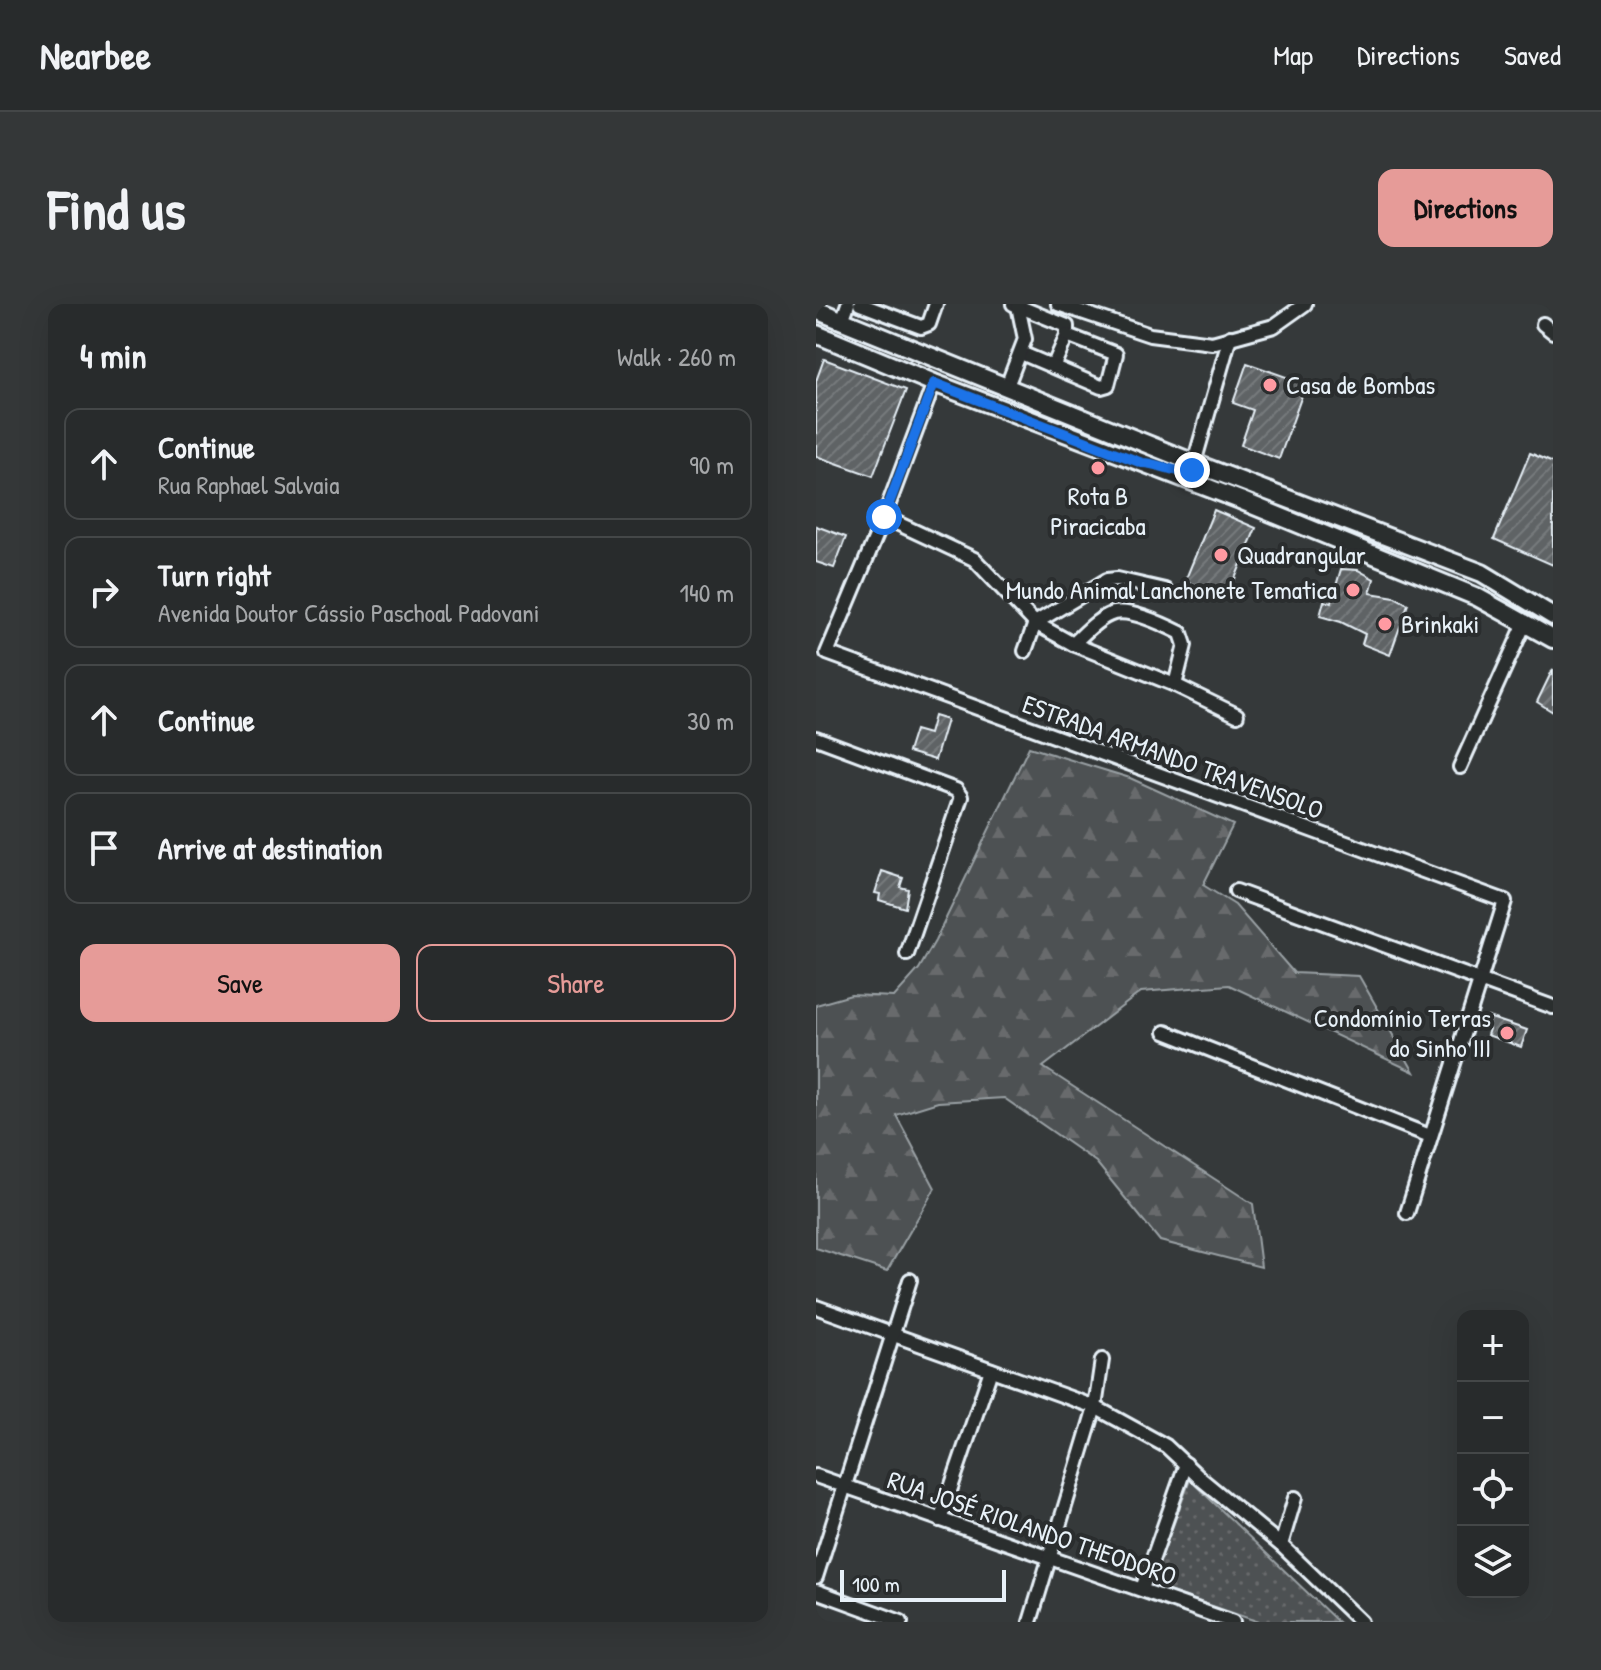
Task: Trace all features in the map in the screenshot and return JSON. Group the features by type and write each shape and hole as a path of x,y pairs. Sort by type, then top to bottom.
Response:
{"main road":[{"path":"816,310 1194,463 1482,573 1553,616"},
{"path":"816,334 934,383 1240,500 1477,597 1553,639"},
{"path":"1142,463 1188,472 1194,463"}],"street":[{"path":"842,321 848,304"},
{"path":"860,304 921,327 929,324 936,304"},
{"path":"1058,304 1088,309 1150,335 1212,343 1274,326 1305,304"},
{"path":"1015,305 1067,326 1067,335 1053,367"},
{"path":"1007,386 1025,335 1015,305"},
{"path":"1021,353 1101,387 1108,385 1116,354 1067,335"},
{"path":"1194,463 1230,337"},
{"path":"934,383 884,517 974,559 1035,623 1073,644 1175,685 1237,715"},
{"name":"ESTRADA ARMANDO TRAVENSOLO","path":"884,517 827,653 1505,901 1480,980"},
{"path":"1025,651 1035,623 1107,580 1117,579 1165,590"},
{"path":"1073,644 1118,612 1157,621 1181,633 1184,639 1175,685"},
{"path":"1460,767 1525,623"},
{"path":"1467,708 1481,715"},
{"path":"816,738 956,790 961,797 907,954"},
{"path":"1236,891 1553,1007"},
{"path":"1407,1213 1480,980"},
{"path":"1165,1032 1430,1136"},
{"path":"816,1577 910,1280"},
{"path":"816,1307 1095,1407 1166,1446 1281,1545 1361,1622"},
{"path":"1030,1622 1095,1407 1102,1360"},
{"path":"940,1520 991,1370"},
{"path":"1142,1589 1186,1464"},
{"name":"RUA JOSÉ RIOLANDO THEODORO","path":"816,1476 1233,1622"},
{"path":"1281,1545 1295,1498"},
{"path":"816,1591 901,1622"}],"green space":[{"path":"1029,747 1130,778 1233,825 1203,885 1235,905 1294,973 1359,976 1414,1072 1229,985 1141,992 1043,1067 1253,1204 1261,1267 1160,1241 1096,1162 1004,1098 938,1102 896,1115 935,1188 887,1271 816,1248 816,1005 851,995 894,997 919,969"},
{"path":"1190,1480 1338,1622 1259,1622 1151,1585"}],"building":[{"path":"824,359 906,390 873,476 816,456 816,381"},
{"path":"1247,363 1306,384 1279,459 1241,445 1253,410 1233,403"},
{"path":"1530,453 1553,463 1553,565 1494,539"},
{"name":"Quadrangular","path":"1214,510 1256,528 1227,598 1185,581"},
{"path":"816,526 846,537 834,568 816,562"},
{"path":"1341,569 1358,570 1374,579 1370,593 1395,597 1408,604 1390,655 1362,644 1365,634 1320,616 1324,601 1331,603"},
{"path":"1553,669 1553,712 1537,702"},
{"path":"934,716 947,720 935,760 908,752 915,730 929,734"},
{"path":"882,871 903,878 900,887 908,889 905,908 879,900 880,894 875,893"},
{"name":"Condomínio Terras do Sinho III","path":"1488,1017 1527,1030 1521,1047 1487,1035 1489,1029 1485,1027"}],"place":[{"name":"Casa de Bombas","path":"1270,385"},
{"name":"Rota B Piracicaba","path":"1098,468"},
{"name":"Quadrangular","path":"1221,555"},
{"name":"Mundo Animal Lanchonete Tematica","path":"1353,590"},
{"name":"Brinkaki","path":"1385,624"},
{"name":"Condomínio Terras do Sinho III","path":"1507,1033"}],"route":[{"path":"884,517 934,383 1142,463 1153,463 1181,472 1192,470"}]}
